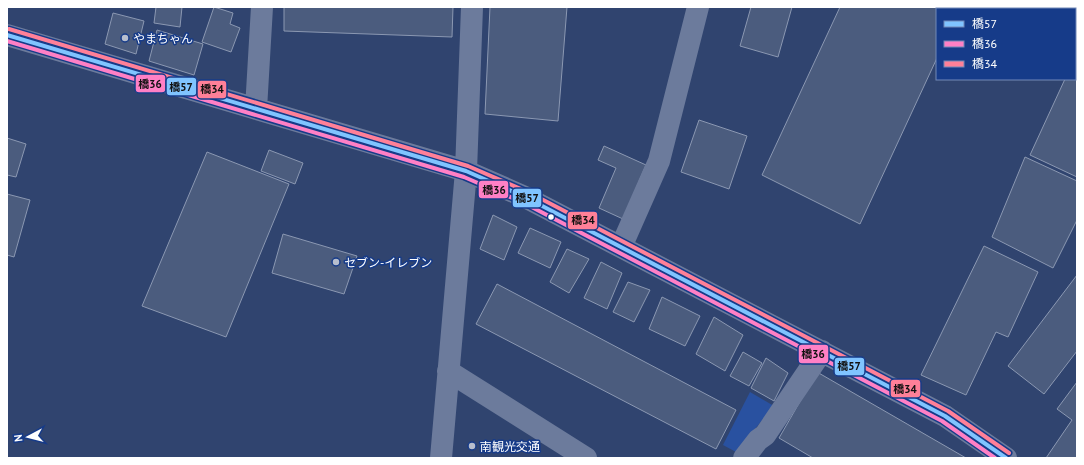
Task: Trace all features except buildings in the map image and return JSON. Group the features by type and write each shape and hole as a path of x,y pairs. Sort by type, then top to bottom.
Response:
{"street":[{"path":"256,109 262,7"},
{"path":"441,458 466,171 472,7"},
{"path":"621,247 659,161 698,7"},
{"path":"7,35 466,171 525,197 945,416 1006,458"},
{"path":"744,458 758,440 765,435 822,351"},
{"path":"448,371 586,458"}],"shaded area":[{"path":"750,392 774,406 736,452 723,445"}],"transit line":[{"name":"橋34","path":"9,29 468,166 528,192 948,411 1009,453"},
{"name":"橋57","path":"7,35 466,171 525,197 945,416 1006,458"},
{"name":"橋36","path":"7,41 464,177 522,202 942,421 995,458"}],"place":[{"name":"やまちゃん","path":"125,38"},
{"name":"セブン-イレブン","path":"336,262"},
{"name":"南観光交通","path":"472,446"}]}
